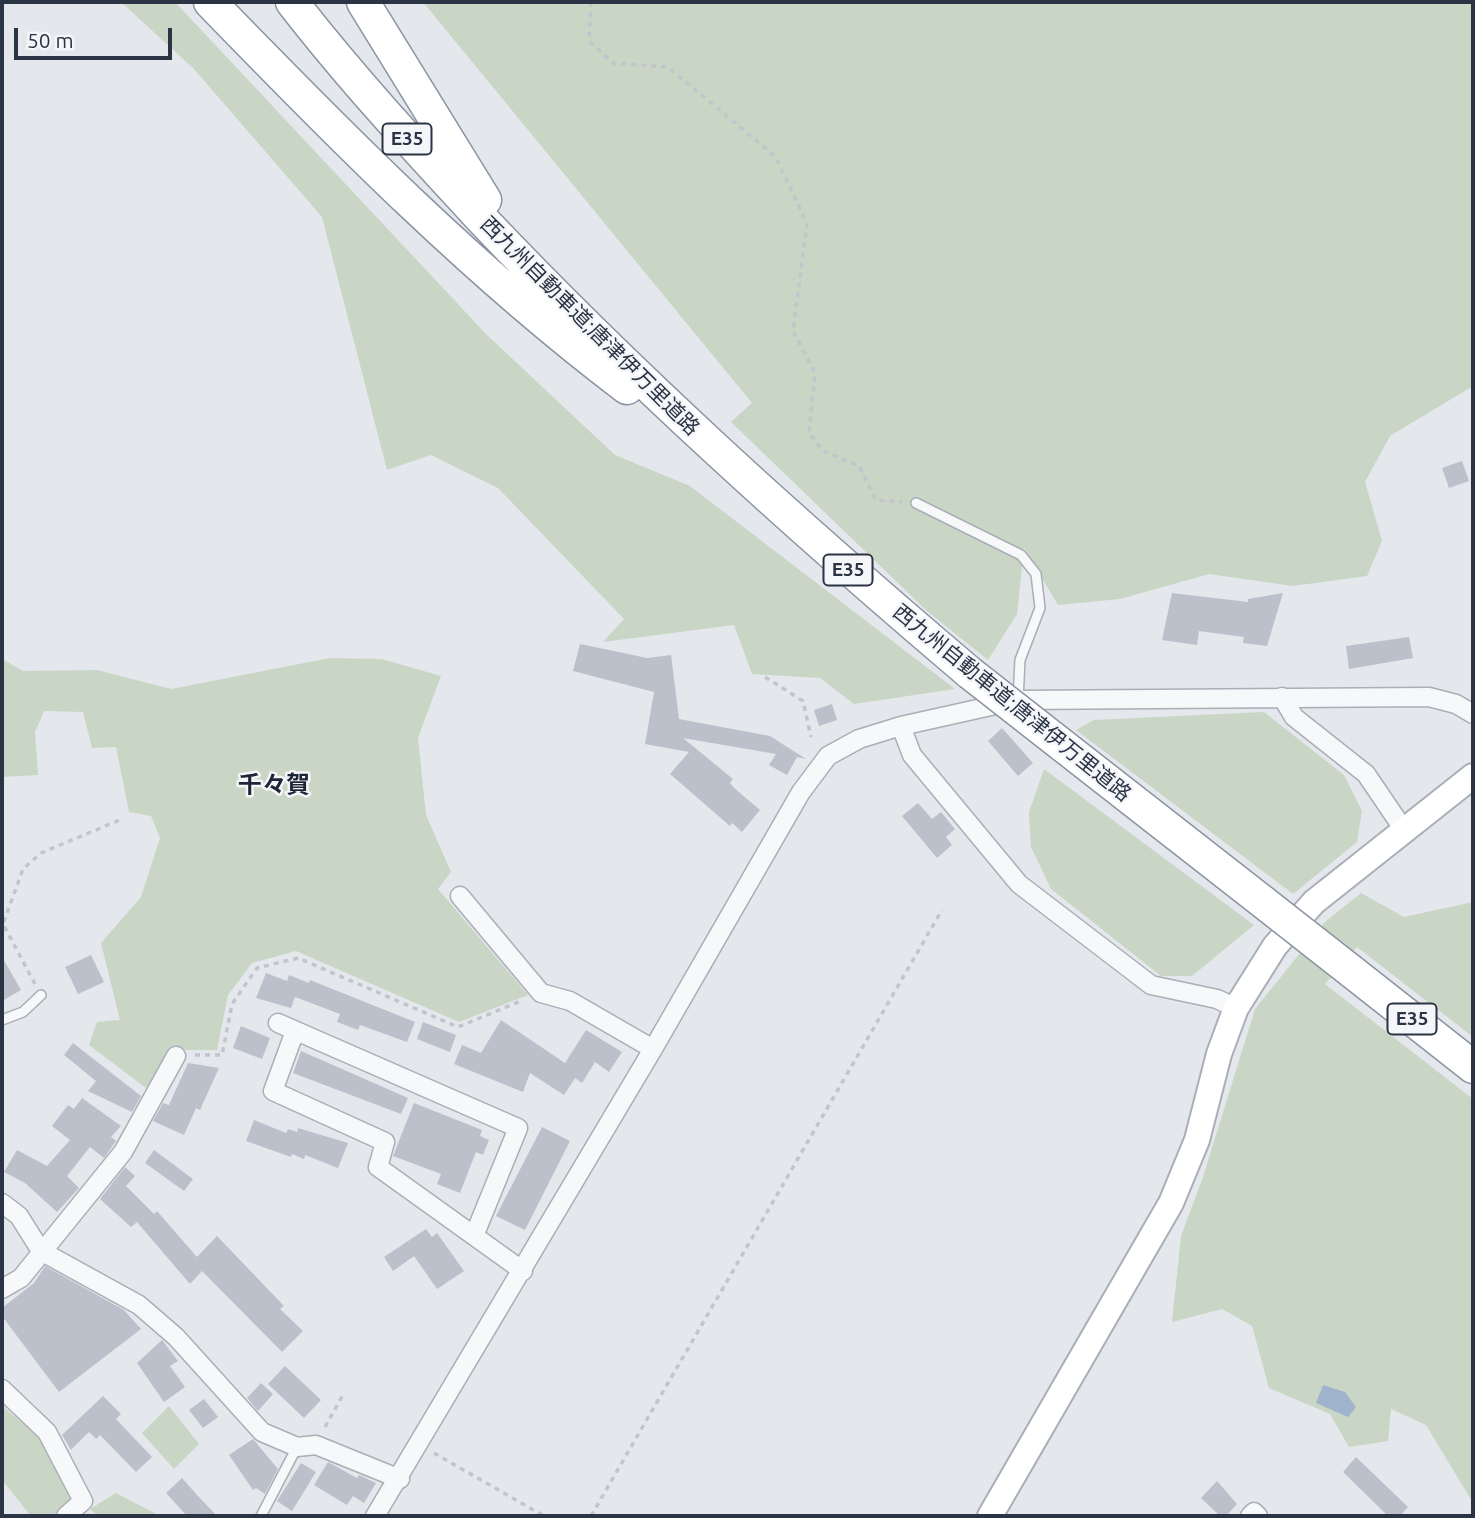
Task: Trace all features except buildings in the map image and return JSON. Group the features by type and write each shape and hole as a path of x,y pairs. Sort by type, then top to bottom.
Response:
{"highway":[{"path":"210,2 348,145 555,333 729,464"},
{"name":"西九州自動車道;唐津伊万里道路","path":"292,2 373,103 530,270 729,464 970,673 1473,1067"},
{"path":"363,2 530,270"}],"street":[{"path":"1282,697 1294,717 1366,774 1404,830"},
{"path":"375,1516 400,1479 523,1271 795,803 828,756 859,739 901,726 1018,700 1429,697 1457,704 1473,714"},
{"path":"901,726 912,755 1019,884 1151,985 1217,999 1236,1008"},
{"path":"990,1516 1171,1203 1197,1140 1219,1054 1236,1008 1275,946 1314,902 1473,776"},
{"path":"460,896 541,993 570,1001 653,1049"},
{"path":"278,1023 518,1128 474,1236"},
{"path":"295,1031 273,1091 385,1143 378,1167 523,1271"},
{"path":"2,1289 21,1278 122,1152 176,1056"},
{"path":"2,1203 19,1216 41,1251 139,1305 176,1337 262,1432 297,1447 316,1445 400,1479"},
{"path":"2,1389 47,1432 83,1501 66,1516"},
{"path":"1250,1516 1254,1512 1258,1516"}],"lane":[{"path":"916,503 1021,555 1036,574 1040,608 1020,660 1018,700"},
{"path":"2,1020 23,1012 41,995"},
{"path":"261,1516 297,1447"}],"path":[{"path":"592,2 589,41 613,63 668,67 776,158 807,224 793,331 815,373 809,433 823,451 859,466 876,500 916,503"},
{"path":"765,677 803,701 811,737"},
{"path":"41,995 3,924 23,869 41,853 122,819"},
{"path":"591,1516 943,910"},
{"path":"176,1056 222,1055 232,1004 257,968 298,958 458,1027 541,993"},
{"path":"316,1445 344,1393"},
{"path":"420,1444 544,1516"}],"green space":[{"path":"121,2 175,2 487,335 615,455 690,486 955,689 854,704 820,678 752,674 734,625 603,642 624,619 498,488 431,455 387,470 322,217 194,69"},
{"path":"423,2 1473,2 1473,386 1390,436 1365,482 1382,541 1367,576 1293,586 1209,574 1120,599 1058,605 1024,548 1017,614 988,660 927,611 731,422 752,403"},
{"path":"330,658 382,659 441,676 418,738 426,815 451,872 438,889 528,995 459,1022 296,951 252,963 228,995 217,1050 172,1050 146,1088 89,1045 97,1022 120,1020 101,943 141,897 160,838 151,816 129,812 116,747 92,748 83,712 44,711 35,732 38,775 2,777 2,659 23,671 97,670 171,689"},
{"path":"1264,712 1344,775 1362,811 1357,842 1293,894 1076,730 1094,720"},
{"path":"1044,769 1254,925 1192,976 1161,976 1051,889 1031,847 1029,812"},
{"path":"1361,893 1404,917 1473,902 1473,1037 1357,947 1325,984 1473,1099 1473,1503 1426,1425 1391,1409 1388,1441 1349,1447 1330,1414 1269,1388 1252,1326 1222,1309 1172,1322 1181,1236 1203,1177 1255,1009 1325,922"},
{"path":"2,1406 39,1437 73,1501 58,1516 31,1516 2,1480"},
{"path":"169,1406 199,1444 174,1469 142,1433"},
{"path":"116,1493 160,1516 98,1516 90,1509"}],"water":[{"path":"1323,1385 1345,1392 1356,1407 1348,1417 1316,1403"}],"district":[{"name":"千々賀","path":"274,785"}]}
